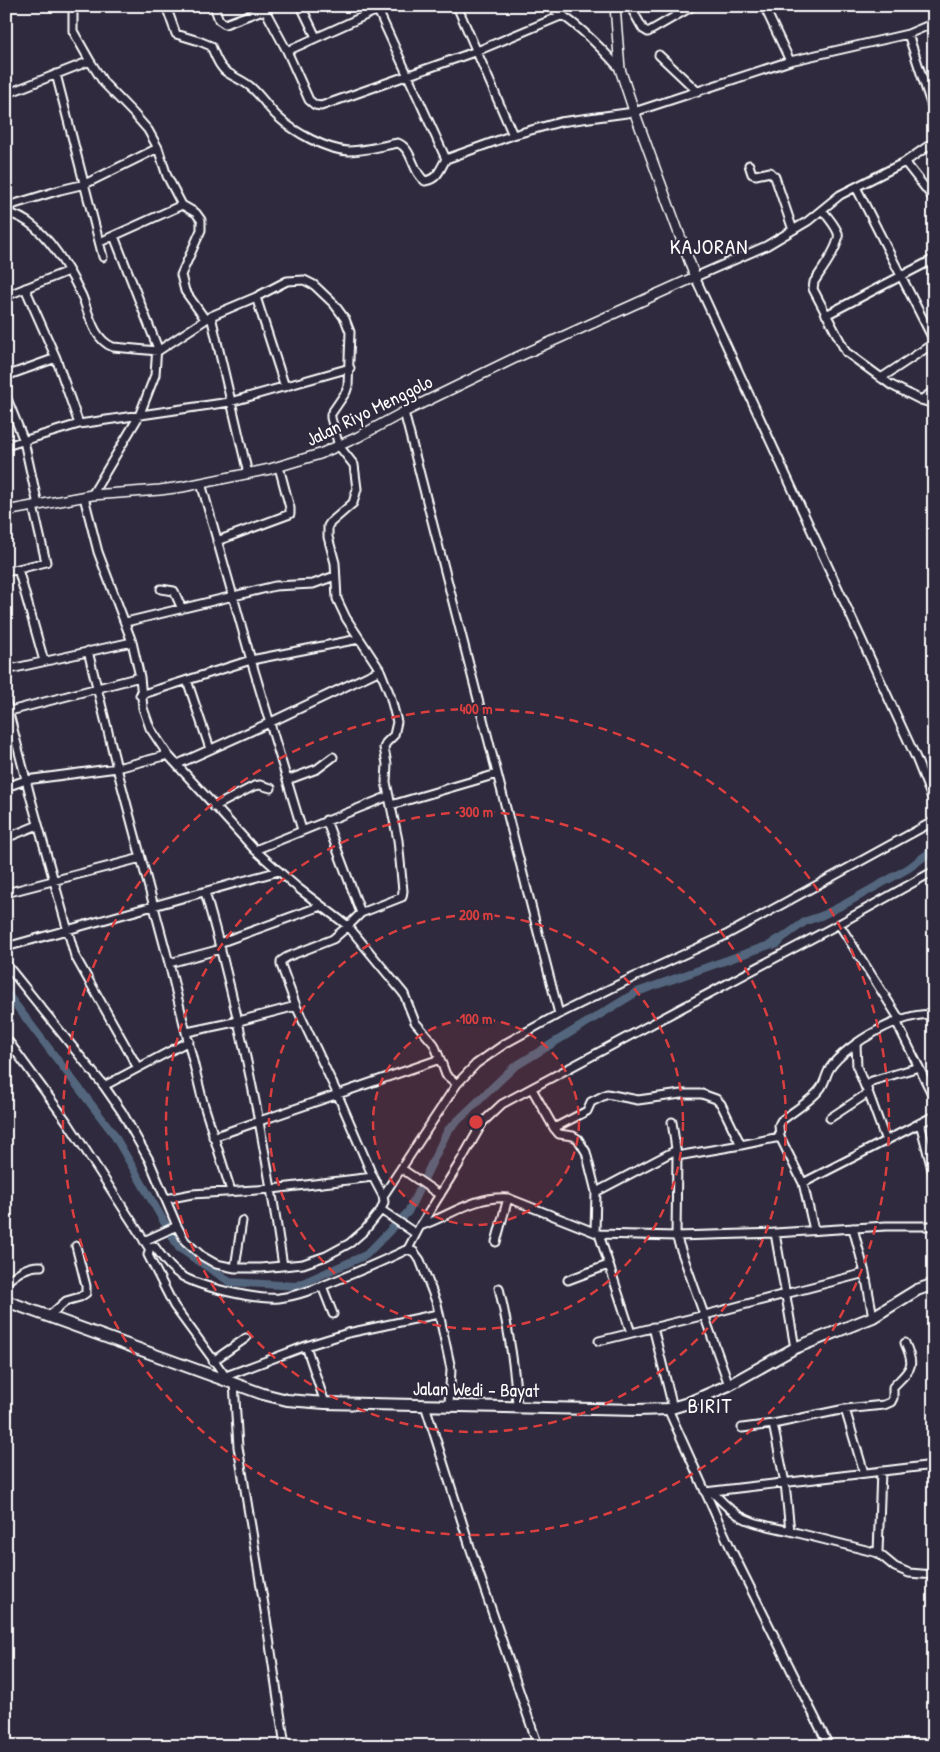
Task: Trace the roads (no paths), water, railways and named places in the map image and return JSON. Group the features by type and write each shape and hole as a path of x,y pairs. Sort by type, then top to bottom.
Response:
{"main road":[{"name":"Jalan Wedi - Bayat","path":"6,1301 281,1399 325,1403 670,1408 688,1403 729,1385 795,1348 873,1317 917,1290 934,1284"}],"street":[{"path":"74,6 73,31 90,61 104,83 148,130 158,148 167,176 182,205 196,213 201,220 201,230 181,275 185,291 208,318 248,474"},
{"path":"166,6 176,34 199,40 211,46 217,62 224,70 253,88 290,128 319,143 346,151 401,144 407,151 416,172 425,181 437,177 446,159 513,135 560,122 698,92 790,60 909,38 934,24"},
{"path":"214,6 220,22 225,24 260,11 265,11 287,51 309,100 315,106 321,106 477,52 563,15"},
{"path":"301,6 316,38"},
{"path":"458,6 513,135"},
{"path":"548,6 563,15 604,50 620,68"},
{"path":"615,6 620,68 632,107 695,277 916,758 934,803"},
{"path":"630,6 644,29 648,32 693,6"},
{"path":"764,6 790,60"},
{"path":"287,51 380,7 407,75 446,159"},
{"path":"909,38 934,113"},
{"path":"659,55 698,92"},
{"path":"6,94 90,61"},
{"path":"56,74 104,257"},
{"path":"695,277 766,246 793,230 840,195 905,162 934,142"},
{"path":"7,209 60,190 85,184 158,148"},
{"path":"905,162 934,200"},
{"path":"749,165 751,173 755,175 770,172 775,177 793,230"},
{"path":"856,187 934,342 881,378"},
{"path":"100,242 182,205"},
{"path":"6,964 104,1086 130,1124 149,1160 176,1226 188,1245 202,1256 216,1264 235,1268 283,1266 313,1262 350,1243 383,1211 384,1196 373,1177 280,966 280,961 285,957 334,938 361,913 400,898 403,895 398,840 386,782 385,745 394,735 397,722 390,695 380,670 337,603 334,563 328,532 330,523 352,503 357,489 354,465 339,446 332,426 331,414 346,392 349,378 351,336 347,324 334,304 314,284 304,280 287,281 208,318 156,352 113,347 102,340 96,331 81,295 52,246 41,233 7,209"},
{"path":"822,210 835,227 838,237 836,246 813,284 814,291 846,352 891,385 921,400 934,404"},
{"path":"114,236 157,346 154,380 139,416 88,496 98,552 132,642 140,677 140,695 147,722 168,755 255,850 321,906 348,926 404,994 415,1022 434,1044 446,1075 457,1084"},
{"path":"826,315 934,259"},
{"path":"6,296 68,271"},
{"name":"Jalan Riyo Menggolo","path":"6,511 88,496 160,490 201,483 279,467 320,454 513,359 695,277"},
{"path":"25,288 56,358 79,424"},
{"path":"256,297 285,387"},
{"path":"6,376 56,358"},
{"path":"6,446 79,424 230,402 350,368"},
{"path":"921,400 934,391"},
{"path":"6,396 24,441 46,562 6,572"},
{"path":"404,412 559,1014"},
{"path":"217,541 290,514 279,467"},
{"path":"201,483 269,723 302,830"},
{"path":"18,569 44,661"},
{"path":"126,622 233,595 283,585 313,584 335,576"},
{"path":"161,588 174,591 182,608"},
{"path":"140,695 251,660 359,639"},
{"path":"6,670 132,642"},
{"path":"88,651 96,689 187,1032 203,1102 231,1191"},
{"path":"178,764 380,670"},
{"path":"10,711 140,677"},
{"path":"187,680 210,749"},
{"path":"6,702 10,711 26,780 66,930 79,966 138,1068"},
{"path":"6,787 26,780 117,768 168,755"},
{"path":"287,780 316,769 333,757"},
{"path":"391,805 497,774"},
{"path":"214,807 254,786 260,785 271,788"},
{"path":"255,850 390,796"},
{"path":"326,820 361,913"},
{"path":"384,1196 403,1170 457,1084 476,1064 506,1044 559,1014 630,979 726,936 934,822"},
{"path":"6,838 38,825"},
{"path":"6,893 141,858"},
{"path":"6,947 279,871"},
{"path":"149,1248 154,1246 163,1260 182,1276 207,1286 240,1294 278,1298 322,1286 408,1249 414,1232 420,1226 483,1122 489,1114 502,1104 839,924 934,871"},
{"path":"205,892 239,1021 272,1189 283,1266"},
{"path":"169,963 220,946 321,906"},
{"path":"839,924 898,1021 934,1098"},
{"path":"187,1032 296,1006"},
{"path":"814,1230 803,1182 780,1137 779,1125 781,1120 820,1090 830,1067 856,1044 898,1021 922,1014 934,1015"},
{"path":"6,1038 68,1123 149,1248 148,1255 174,1306 213,1361 230,1380 238,1447 285,1746"},
{"path":"104,1086 188,1041"},
{"path":"856,1044 857,1067 886,1141"},
{"path":"213,1137 440,1059"},
{"path":"867,1091 867,1085 870,1082 919,1067"},
{"path":"532,1089 558,1134 572,1136 582,1144 591,1167 596,1192 597,1233 631,1333"},
{"path":"830,1118 867,1091"},
{"path":"554,1128 587,1112 591,1102 607,1094 638,1100 681,1094 702,1094 716,1098 721,1104 741,1146"},
{"path":"803,1182 934,1116"},
{"path":"672,1122 676,1153 676,1236 729,1385"},
{"path":"920,1123 934,1177"},
{"path":"596,1192 676,1153 741,1146 780,1137"},
{"path":"403,1170 439,1194"},
{"path":"166,1198 272,1189 373,1177"},
{"path":"420,1226 483,1199 508,1198 597,1233 676,1236 934,1226"},
{"path":"496,1242 508,1198"},
{"path":"383,1211 414,1232"},
{"path":"235,1268 242,1221"},
{"path":"144,1241 176,1226"},
{"path":"853,1228 865,1273 873,1317"},
{"path":"775,1233 795,1348"},
{"path":"49,1316 66,1301 86,1293 76,1246"},
{"path":"408,1249 414,1252 420,1260 434,1294 450,1369 449,1405"},
{"path":"568,1280 608,1265"},
{"path":"6,1282 23,1270 41,1266"},
{"path":"599,1341 865,1273"},
{"path":"322,1286 333,1314"},
{"path":"499,1288 510,1337 517,1406"},
{"path":"230,1380 306,1346 348,1333 438,1314"},
{"path":"653,1327 670,1408 709,1492 732,1551 829,1746"},
{"path":"213,1361 246,1338"},
{"path":"742,1428 773,1424 845,1409 884,1405 891,1402 893,1387 906,1374 911,1365 911,1358 905,1343"},
{"path":"306,1346 325,1403"},
{"path":"424,1405 538,1746"},
{"path":"845,1409 864,1473"},
{"path":"773,1424 785,1483 790,1530"},
{"path":"709,1492 881,1471 933,1467"},
{"path":"878,1553 881,1471"},
{"path":"709,1492 739,1516 760,1524 878,1553 905,1572 934,1575"}],"waterway":[{"path":"778,941 806,921 845,904 909,868 934,849"},
{"path":"6,992 113,1133 179,1248 230,1282 296,1286 366,1255 408,1212 448,1130 514,1067 637,992 775,943"}],"district":[{"name":"KAJORAN","path":"709,246"},
{"name":"BIRIT","path":"710,1405"}]}
